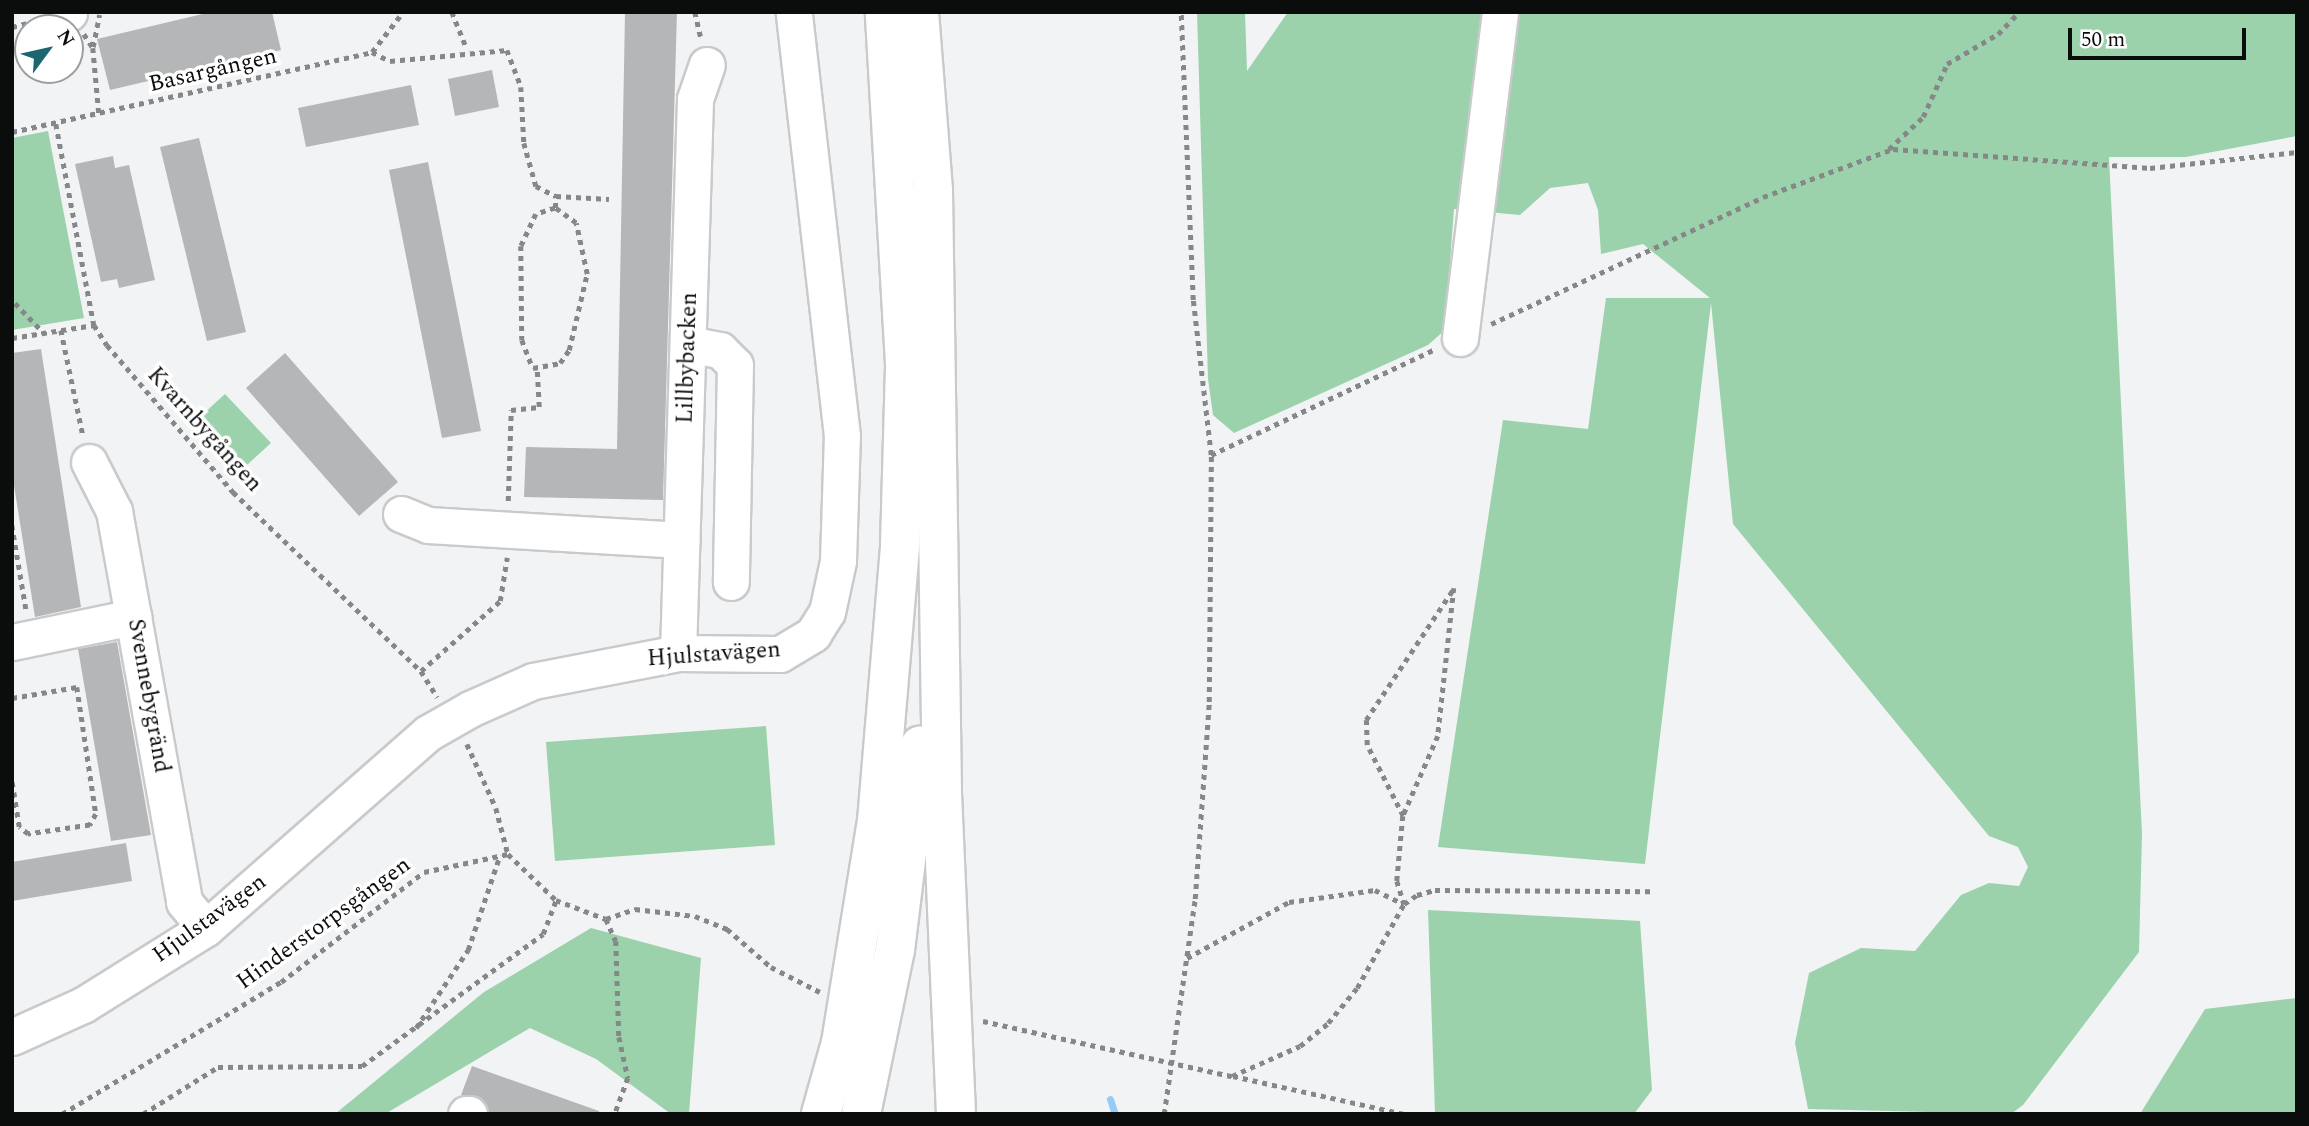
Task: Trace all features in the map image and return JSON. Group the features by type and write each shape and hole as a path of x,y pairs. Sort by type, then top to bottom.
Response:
{"highway":[{"path":"821,1114 843,1030 877,821 900,545 905,364 885,12"},
{"path":"919,12 934,217 937,544 956,1114"},
{"path":"861,1114 910,841 937,544"}],"street":[{"name":"Hjulstavägen","path":"12,1037 83,1005 206,928 428,733 459,715 533,681 678,653 780,654 798,647 827,612 838,561 837,351 794,12"},
{"path":"1460,338 1500,12"},
{"name":"Lillbybacken","path":"678,653 695,99 707,65"},
{"path":"688,344 720,350 735,365 731,582"},
{"name":"Svennebygränd","path":"89,463 114,511 184,902 206,928"},
{"path":"401,514 428,525 508,537 682,540"},
{"path":"21,640 134,617"}],"path":[{"path":"99,12 93,48 99,114"},
{"path":"302,12 318,12"},
{"path":"402,12 372,52 390,61 467,49 495,48 513,56 527,167 536,186 556,196 609,199"},
{"path":"452,12 467,49"},
{"path":"1164,1114 1187,959 1209,702 1211,455 1193,300 1181,12"},
{"path":"1211,455 1763,197 1886,151 1923,117 1947,64 1998,34 2019,12"},
{"path":"69,13 93,48"},
{"name":"Basargången","path":"12,132 372,52"},
{"name":"Kvarnbygången","path":"56,124 94,325 233,492 421,671 437,698"},
{"path":"1886,151 2150,168 2297,152"},
{"path":"555,208 556,196"},
{"path":"537,368 560,363 569,350 587,274 576,223 555,208"},
{"path":"421,671 500,601 508,537 511,410 539,407 537,368 525,358 522,340 521,246 536,214 555,208"},
{"path":"15,303 44,333"},
{"path":"12,338 94,325"},
{"path":"61,330 89,463"},
{"path":"12,525 21,640"},
{"path":"1403,816 1367,745 1366,720 1454,588 1438,736 1403,816 1397,881 1404,904"},
{"path":"12,698 77,687 96,814 90,825 28,834 19,827 12,783"},
{"path":"461,736 496,808 508,854 556,900 606,919 635,909 695,916 727,929 793,982 826,994"},
{"name":"Hinderstorpsgången","path":"62,1114 281,982 424,872 508,854"},
{"path":"415,1030 479,929 499,855"},
{"path":"1187,959 1289,902 1375,890 1404,904"},
{"path":"1232,1076 1300,1046 1328,1023 1357,988 1404,904 1435,890 1651,891"},
{"path":"143,1114 218,1068 362,1066 415,1030 543,934 556,900"},
{"path":"606,919 616,941 619,1037 628,1078 615,1114"},
{"path":"968,1018 1171,1066 1232,1076 1404,1114"}],"green space":[{"path":"1197,12 1245,12 1247,71 1288,12 2297,12 2297,136 2186,157 2109,157 2142,834 2139,952 2023,1105 2011,1114 1808,1109 1795,1043 1809,973 1861,948 1915,951 1961,895 1989,883 2019,886 2028,867 2018,847 1989,836 1733,524 1711,303 1645,864 1438,847 1503,420 1588,429 1606,298 1710,298 1643,244 1601,254 1598,210 1588,183 1550,188 1520,215 1454,209 1445,330 1428,345 1234,433 1213,415 1208,379"},
{"path":"48,131 84,318 12,330 12,138"},
{"path":"225,394 271,443 236,475 191,425"},
{"path":"766,726 775,845 555,861 546,742"},
{"path":"1428,910 1640,921 1652,1090 1634,1114 1435,1114"},
{"path":"591,928 701,958 689,1114 671,1114 596,1059 530,1028 385,1114 335,1114 484,992"},
{"path":"2297,998 2297,1114 2140,1114 2205,1009"}],"building":[{"path":"211,12 272,12 281,50 110,90 97,39"},
{"path":"625,12 677,12 663,500 524,497 526,447 617,449"},
{"path":"492,70 499,107 455,116 448,79"},
{"path":"411,85 419,125 306,147 298,108"},
{"path":"199,138 246,332 207,341 160,147"},
{"path":"113,156 115,168 129,165 155,280 119,288 117,279 101,282 75,164"},
{"path":"428,162 481,431 442,438 389,170"},
{"path":"41,349 81,607 35,617 12,473 12,353"},
{"path":"285,353 398,482 359,516 246,388"},
{"path":"117,642 151,835 111,841 78,649"},
{"path":"126,843 132,881 12,901 12,862"},
{"path":"472,1066 599,1111 599,1114 489,1114 480,1097 461,1095"}],"waterway":[{"path":"1110,1099 1115,1114"}]}
